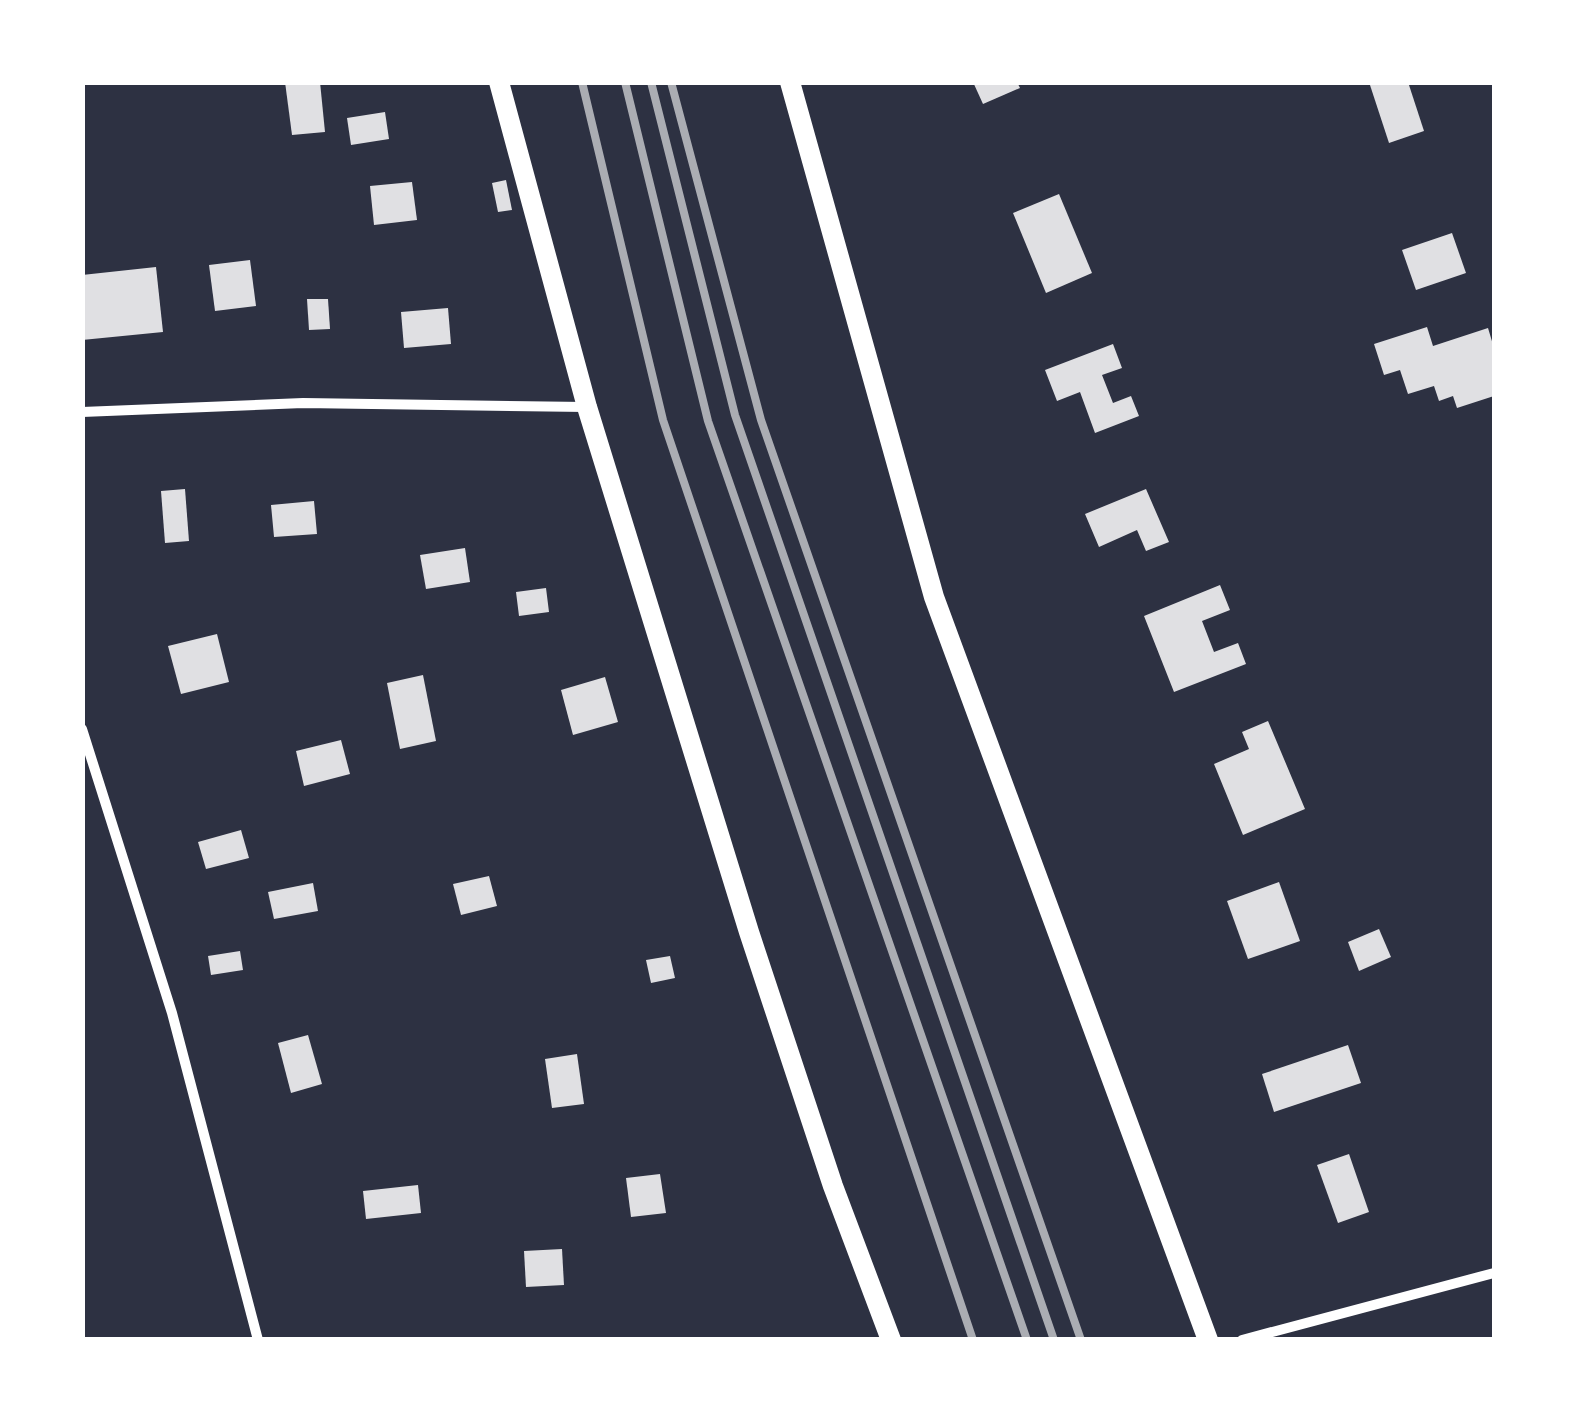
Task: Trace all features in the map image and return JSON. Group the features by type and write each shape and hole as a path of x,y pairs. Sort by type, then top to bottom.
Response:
{"main road":[{"path":"499,82 587,408 749,932 833,1186 891,1340"},
{"path":"790,82 934,597 1208,1340"}],"street":[{"path":"82,412 303,403 587,408"},
{"path":"82,729 172,1014 258,1340"},
{"path":"1242,1340 1494,1273"}],"building":[{"path":"285,82 320,82 325,132 292,135"},
{"path":"973,82 1017,82 1020,88 983,104"},
{"path":"1369,82 1408,82 1424,131 1389,143"},
{"path":"385,112 389,139 351,145 347,118"},
{"path":"506,180 512,210 498,212 492,183"},
{"path":"412,182 417,220 374,225 370,186"},
{"path":"1059,194 1092,273 1046,293 1013,213"},
{"path":"1452,233 1466,273 1416,290 1402,250"},
{"path":"250,260 256,306 215,311 209,265"},
{"path":"156,267 163,332 82,340 82,275"},
{"path":"307,299 328,299 330,329 309,330"},
{"path":"448,308 451,344 404,348 401,312"},
{"path":"1427,327 1433,346 1488,328 1494,348 1494,396 1457,408 1453,396 1439,401 1434,386 1408,394 1400,370 1384,375 1374,344"},
{"path":"1113,344 1122,368 1102,375 1113,403 1131,396 1139,416 1095,433 1080,392 1057,401 1045,370"},
{"path":"185,489 189,541 165,543 161,491"},
{"path":"1146,489 1169,542 1146,551 1137,530 1099,547 1085,514"},
{"path":"314,501 317,534 274,537 271,505"},
{"path":"465,548 470,582 426,589 420,555"},
{"path":"1220,585 1230,610 1202,621 1214,652 1238,643 1246,664 1174,692 1144,616"},
{"path":"546,588 549,612 519,616 516,592"},
{"path":"217,634 229,682 181,694 168,646"},
{"path":"423,675 436,741 400,749 387,683"},
{"path":"605,677 618,722 573,735 561,690"},
{"path":"1268,721 1305,809 1243,835 1214,764 1249,749 1242,732"},
{"path":"341,740 350,774 304,786 296,751"},
{"path":"241,830 249,858 206,869 198,842"},
{"path":"489,876 497,906 461,915 453,884"},
{"path":"1279,882 1300,941 1248,959 1227,901"},
{"path":"313,883 318,911 274,919 268,892"},
{"path":"1379,929 1391,957 1359,971 1348,942"},
{"path":"240,951 243,970 211,975 208,956"},
{"path":"670,956 675,978 651,983 646,960"},
{"path":"308,1035 322,1084 291,1093 278,1043"},
{"path":"1348,1045 1361,1083 1274,1112 1262,1074"},
{"path":"577,1054 584,1104 552,1108 545,1059"},
{"path":"1349,1154 1369,1212 1338,1223 1317,1165"},
{"path":"660,1174 666,1213 631,1217 626,1178"},
{"path":"418,1185 421,1213 366,1219 363,1191"},
{"path":"562,1249 564,1285 526,1287 524,1251"}],"railway":[{"path":"582,82 663,420 973,1340"},
{"path":"625,82 708,421 1027,1340"},
{"path":"651,82 735,415 1054,1340"},
{"path":"671,82 761,420 1081,1340"}]}
